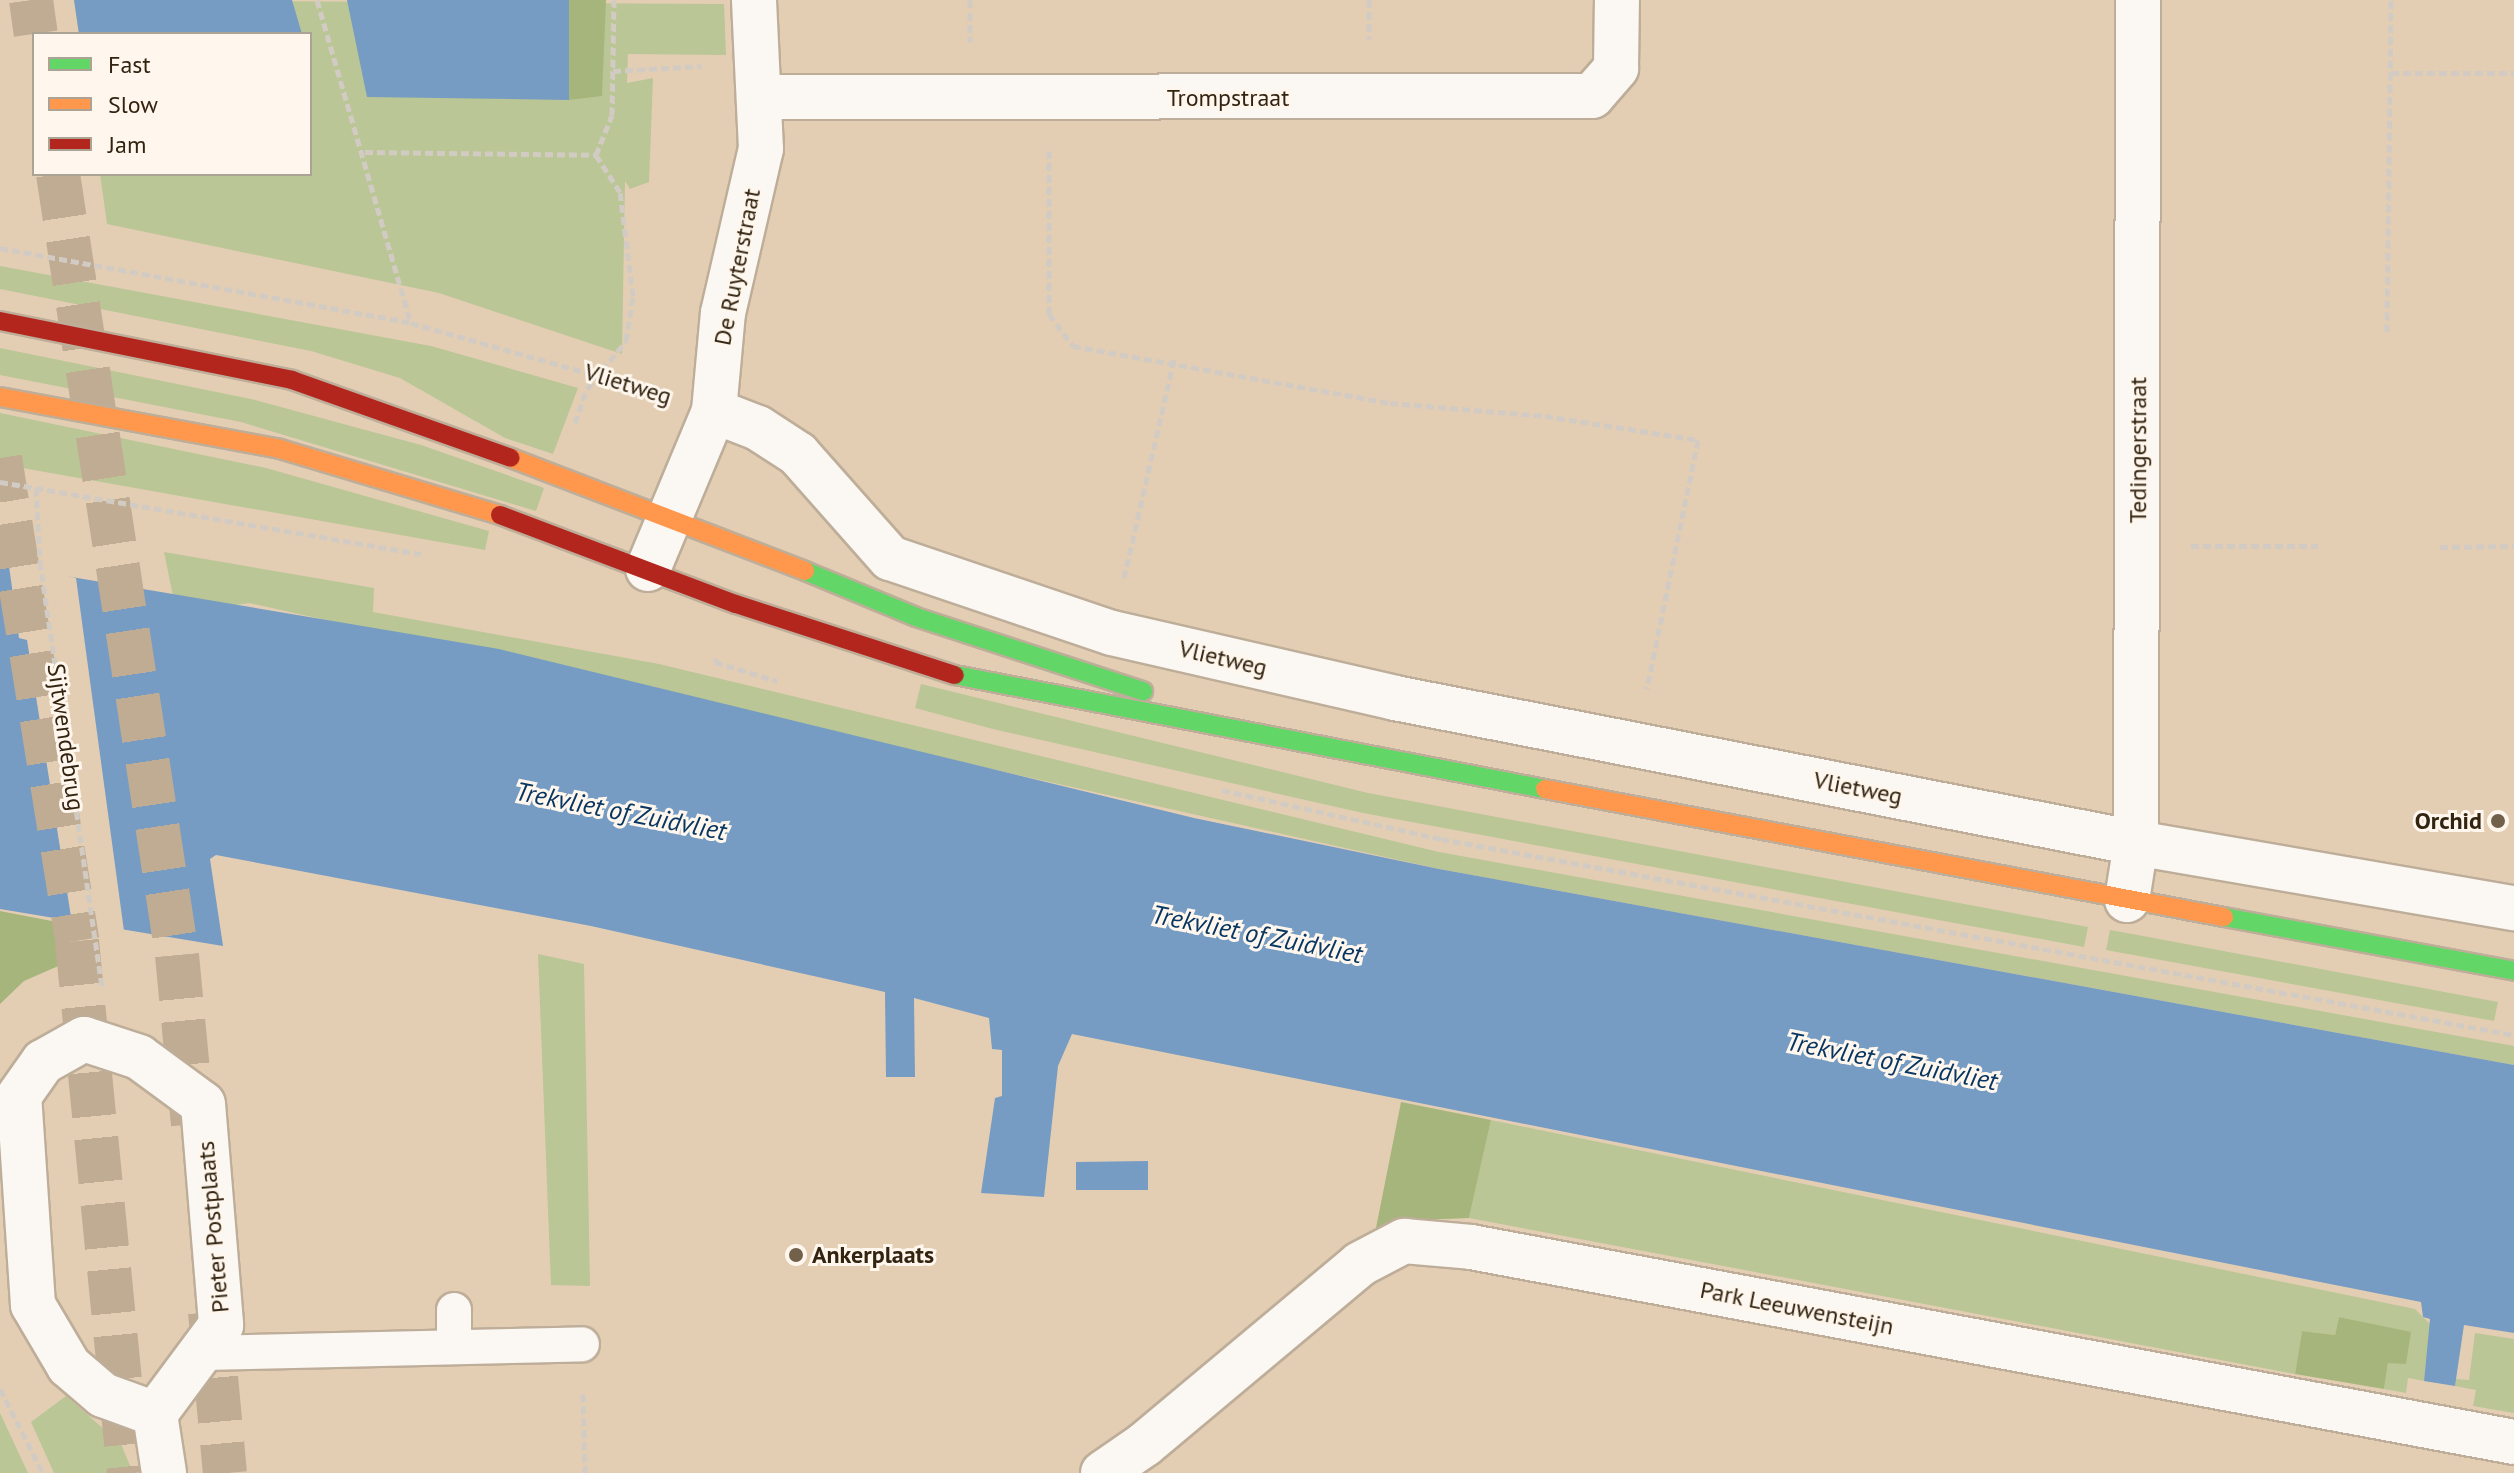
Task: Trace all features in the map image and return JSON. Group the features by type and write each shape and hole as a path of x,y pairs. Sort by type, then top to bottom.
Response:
{"street":[{"name":"De Ruyterstraat","path":"648,569 714,411 723,313 761,149 754,0"},
{"name":"Trompstraat","path":"757,79 1049,99 1592,96 1616,68 1617,0"},
{"name":"Tedingerstraat","path":"2127,900 2136,843 2138,0"},
{"path":"0,321 292,380 669,515 916,617 1324,749"},
{"path":"0,397 280,449 540,527 774,617 984,684 2514,971"},
{"name":"Vlietweg","path":"714,411 758,428 798,454 890,558 1112,633 1395,698 2136,843 2514,908"},
{"name":"Pieter Postplaats","path":"84,1039 139,1057 203,1104 221,1325 155,1414 103,1395 69,1366 33,1305 19,1096 43,1062 84,1039"},
{"name":"Park Leeuwensteijn","path":"1103,1473 1146,1459 1360,1264 1404,1241 1471,1247 2514,1442"},
{"path":"155,1414 164,1473"}],"lane":[{"path":"454,1310 454,1345"},
{"path":"200,1353 582,1344"}],"path":[{"path":"317,0 326,43 365,152 411,323"},
{"path":"596,155 612,115 614,0"},
{"path":"2387,332 2391,0"},
{"path":"613,71 757,79"},
{"path":"2391,73 2514,73"},
{"path":"1049,99 1049,314 1073,346 1174,360 1390,403 1545,416 1698,440 1635,744"},
{"path":"365,152 596,155"},
{"path":"596,155 620,192 633,296 626,341 601,375"},
{"name":"Vlietweg","path":"0,248 411,323 601,375 714,411"},
{"path":"1112,633 1174,360"},
{"path":"0,482 436,557"},
{"name":"Sijtwendebrug","path":"36,488 40,562 102,986"},
{"path":"2138,546 2318,546"},
{"path":"2440,547 2514,546"},
{"path":"582,1344 585,1473"},
{"path":"0,1389 43,1473"}],"green space":[{"path":"74,0 724,4 726,55 628,54 627,83 653,78 649,182 630,189 625,181 622,354 439,293 107,224 100,176 312,176 312,32 79,32"},
{"path":"569,0 606,0 602,96 569,100"},
{"path":"0,266 431,346 578,388 553,454 505,438 400,378 311,351 0,289"},
{"path":"0,348 251,399 421,445 544,488 536,511 241,422 0,375"},
{"path":"0,413 266,468 489,531 485,550 0,464"},
{"path":"164,552 374,588 373,612 659,664 1439,852 2514,1046 2514,1065 1439,869 249,603 235,605 173,596"},
{"path":"921,684 1368,793 2088,927 2084,947 1363,813 993,729 915,708"},
{"path":"0,911 62,923 72,960 24,981 0,1004"},
{"path":"2110,930 2498,1002 2494,1021 2106,950"},
{"path":"538,954 584,964 590,1286 551,1285"},
{"path":"1401,1102 1491,1120 1469,1218 1419,1220 1375,1233"},
{"path":"1491,1120 2415,1309 2430,1324 2424,1381 2408,1378 2406,1393 2384,1389 2388,1362 2411,1333 2339,1317 2335,1335 2302,1331 2295,1374 1469,1218"},
{"path":"2339,1317 2411,1332 2406,1364 2388,1363 2384,1389 2295,1374 2302,1331 2335,1335"},
{"path":"2475,1333 2514,1339 2514,1413 2473,1406 2476,1390 2455,1386 2456,1379 2469,1380"},
{"path":"66,1396 121,1444 133,1473 54,1473 31,1422"},
{"path":"0,1413 28,1473 0,1473"}],"water":[{"path":"74,0 292,0 301,32 79,32"},
{"path":"347,0 569,0 569,100 367,97"},
{"name":"Trekvliet of Zuidvliet","path":"0,565 499,649 1194,818 1439,869 2514,1065 2514,1333 2464,1325 2455,1386 2424,1381 2430,1319 2423,1317 2421,1302 1072,1034 1058,1066 1044,1197 981,1193 995,1098 1002,1096 1002,1050 992,1049 989,1018 914,998 915,1077 886,1077 885,992 591,926 216,855 210,859 223,946 0,909"},
{"path":"1148,1161 1148,1190 1076,1190 1076,1162"}],"pier":[{"path":"19,564 76,578 124,931 72,923 27,640 19,638 9,566"}],"tunnel":[{"path":"31,0 36,32"},
{"path":"58,176 177,955 193,1124"},
{"path":"0,458 77,941 129,1473"},
{"path":"210,1312 225,1473"}],"traffic: fast":[{"path":"805,571 916,617 1143,691"},
{"path":"955,675 1545,789"},
{"path":"2224,917 2514,971"}],"traffic: slow":[{"path":"0,397 280,449 500,515"},
{"path":"511,458 805,571"},
{"path":"1545,789 2224,917"}],"traffic: jam":[{"path":"0,321 292,380 511,458"},
{"path":"500,515 736,604 955,675"}],"place":[{"name":"Orchid","path":"2498,821"},
{"name":"Ankerplaats","path":"796,1255"}]}
